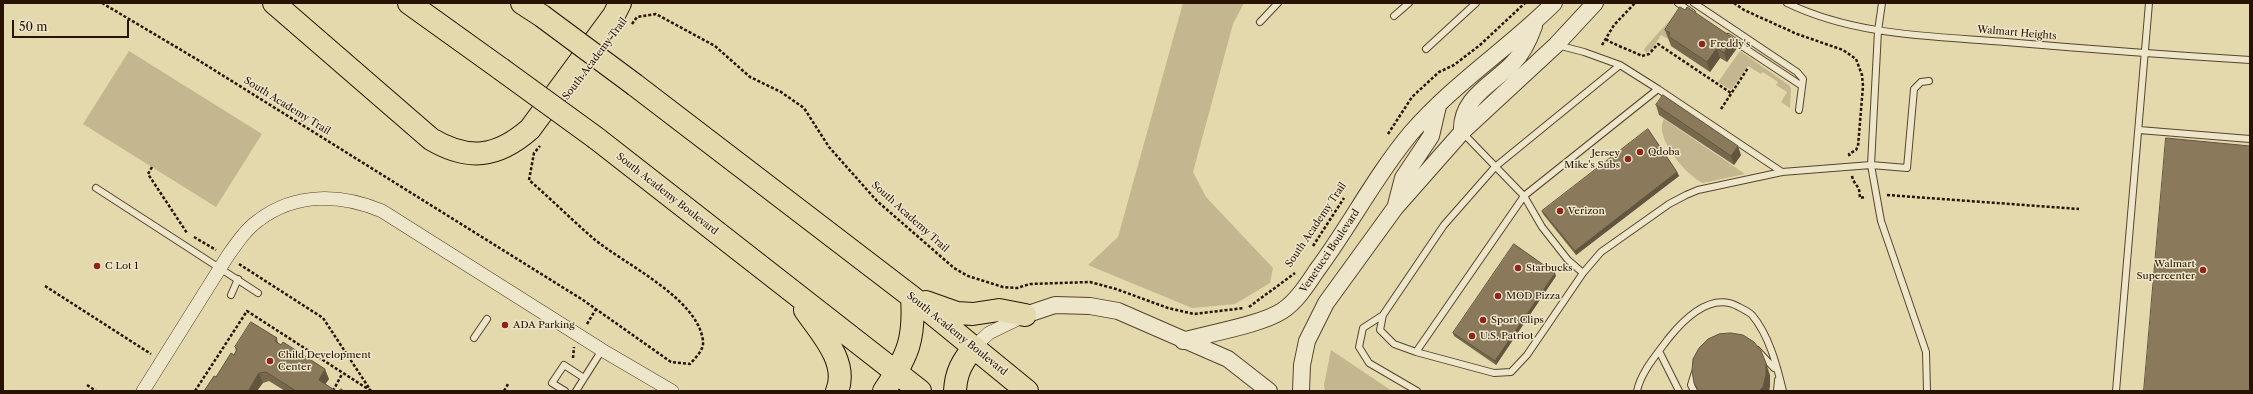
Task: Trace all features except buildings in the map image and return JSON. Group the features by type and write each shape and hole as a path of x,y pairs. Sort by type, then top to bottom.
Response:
{"highway":[{"path":"274,3 431,139 446,148 463,152 484,154 501,150 516,141 530,129 614,15 620,3"},
{"name":"South Academy Boulevard","path":"409,3 596,138 920,391"},
{"name":"South Academy Boulevard","path":"522,3 542,16 635,85 912,297 1027,391"},
{"path":"793,292 833,350 840,369 837,391"},
{"path":"884,391 906,355 913,334 912,297 957,312 973,314 999,310 1025,315"},
{"path":"955,391 956,376 961,363 974,348"}],"street":[{"name":"Venetucci Boulevard","path":"1183,341 1268,318 1282,311 1298,296 1332,251 1388,163 1412,132 1438,106 1536,21 1554,3"},
{"path":"1300,391 1302,365 1307,341 1326,303 1395,208 1462,132 1556,45 1595,3"},
{"path":"1462,132 1461,119 1469,105 1520,55 1536,21"},
{"path":"1395,208 1404,178 1431,136 1438,106"},
{"path":"144,391 224,262 243,236 259,220 276,209 298,201 320,198 340,198 362,202 382,211 602,350 672,391"},
{"path":"974,348 989,333 1025,315 1055,305 1090,306 1118,311 1183,341 1228,359 1269,391"}],"lane":[{"path":"1260,22 1278,3"},
{"path":"1399,3 1404,8"},
{"path":"1394,16 1410,3"},
{"path":"1426,49 1476,3"},
{"path":"1678,3 1699,17"},
{"path":"1694,3 1797,72 1803,79 1799,110"},
{"name":"Walmart Heights","path":"1788,3 1810,14 1878,32 2250,60"},
{"path":"1882,3 1878,32 1871,165 1881,221 1926,352 1927,391"},
{"path":"2116,391 2149,3"},
{"path":"1724,34 1802,86"},
{"path":"1556,45 1584,52 1620,65 1782,172"},
{"path":"1620,65 1495,167 1444,225 1383,315 1380,330 1394,344 1416,352 1494,373 1511,372 1527,355 1583,273 1601,252 1669,204 1686,195 1698,190 1782,172 1871,165 1907,168 1914,90 1921,82 1929,81"},
{"path":"1416,352 1524,196 1658,89"},
{"path":"2139,130 2250,139"},
{"path":"1462,132 1524,196 1542,227 1568,260 1583,273"},
{"path":"96,188 224,262 238,279 258,292"},
{"path":"231,295 238,279"},
{"path":"1637,391 1639,382 1659,351 1684,319 1705,305 1732,303 1751,314 1765,337 1779,375 1783,391"},
{"path":"1383,315 1363,328 1359,347 1369,363 1417,391"},
{"path":"474,338 487,318"},
{"path":"1752,346 1765,356 1779,375 1777,391"},
{"path":"576,391 602,350"},
{"path":"1659,351 1679,391"},
{"path":"1694,391 1691,385 1697,364"},
{"path":"565,391 552,383 564,366 584,378"}],"path":[{"name":"South Academy Trail","path":"102,3 198,60 583,300 671,362 690,364 701,351 703,341 694,318 667,290 595,240 529,180 534,153 544,141"},
{"path":"1387,136 1412,97 1439,72 1454,65 1480,44 1525,3"},
{"path":"1602,45 1614,25 1635,3"},
{"path":"1734,3 1744,10 1797,34 1843,50 1856,59 1862,75 1863,86 1858,146 1856,150 1849,154 1853,180 1857,184 1860,198 1888,194 2079,209"},
{"name":"South Academy Trail","path":"628,29 637,17 656,14 715,46 750,77 781,92 804,108 829,147 877,201 954,268 968,276 1003,287 1017,288 1030,284 1090,282 1116,289 1168,308 1194,314 1228,311 1249,307 1296,272"},
{"path":"1606,39 1611,43 1621,45 1642,56 1648,54 1658,44 1731,93"},
{"path":"1721,109 1748,68"},
{"path":"152,166 148,174 185,232 224,262 323,318 371,391"},
{"name":"South Academy Trail","path":"1312,247 1348,192"},
{"path":"45,286 162,361"},
{"path":"195,391 247,311 342,374 371,391"},
{"path":"333,391 342,374"},
{"path":"504,391 508,384"},
{"path":"87,385 96,391"}],"shaded area":[{"path":"1183,3 1244,3 1233,24 1193,172 1206,197 1273,268 1270,283 1235,304 1192,308 1088,265 1118,237"},
{"path":"1677,12 1685,14 1668,39 1661,35 1653,48 1646,53 1644,49"},
{"path":"129,51 262,134 216,207 83,124"},
{"path":"1740,51 1789,85 1791,89 1790,108 1781,102 1787,92 1776,85 1778,82 1763,72 1761,74 1748,66 1731,90 1718,82"},
{"path":"1664,119 1745,174 1703,183 1696,179 1673,155 1667,145 1663,136 1662,127"},
{"path":"1331,350 1392,391 1325,391 1324,385"}],"place":[{"name":"Freddy's","path":"1702,44"},
{"name":"Qdoba","path":"1640,152"},
{"name":"Jersey Mike's Subs","path":"1628,159"},
{"name":"Verizon","path":"1560,211"},
{"name":"C Lot 1","path":"97,266"},
{"name":"Starbucks","path":"1518,268"},
{"name":"Walmart Supercenter","path":"2203,270"},
{"name":"MOD Pizza","path":"1498,296"},
{"name":"Sport Clips","path":"1483,320"},
{"name":"ADA Parking","path":"505,325"},
{"name":"U.S. Patriot","path":"1472,336"},
{"name":"Child Development Center","path":"270,361"}]}
